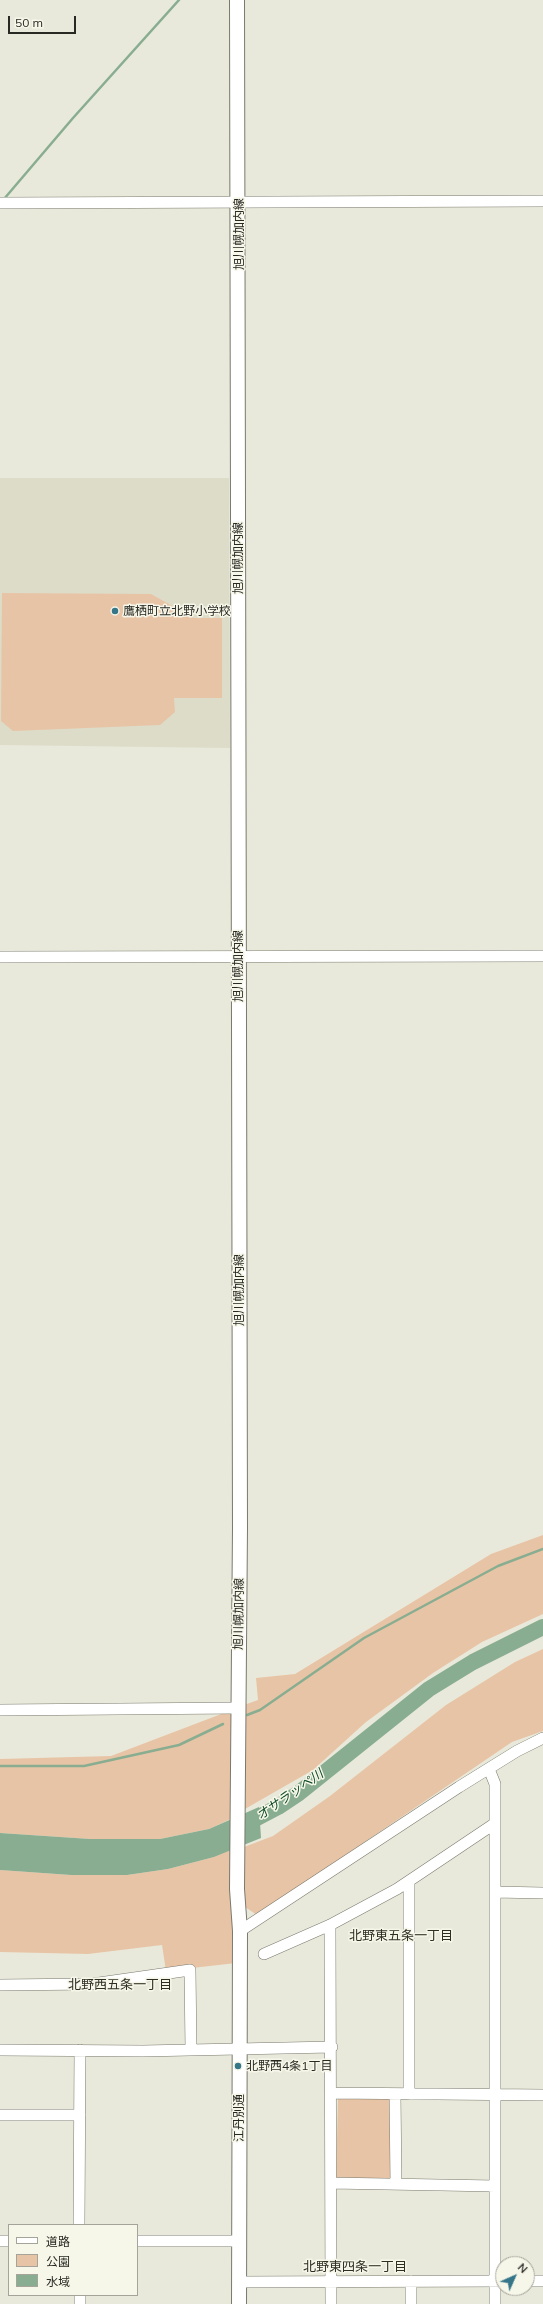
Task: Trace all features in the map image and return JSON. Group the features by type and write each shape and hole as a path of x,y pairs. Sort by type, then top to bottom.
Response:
{"main road":[{"name":"旭川幌加内線","path":"238,0 237,956 240,1527 237,1889 240,1931"},
{"name":"江丹別通","path":"239,2304 240,1931"}],"street":[{"path":"2,203 543,201"},
{"path":"0,957 543,956"},
{"path":"0,1710 238,1708"},
{"path":"240,1931 488,1769 543,1738"},
{"path":"488,1769 495,1784 495,2186 498,2256"},
{"path":"264,1954 330,1925 409,1882 494,1824"},
{"path":"409,1882 409,2094"},
{"path":"495,1892 543,1893"},
{"path":"330,1925 332,2047 331,2304"},
{"path":"0,1985 92,1984 190,1970 191,2050"},
{"path":"0,2050 191,2050 332,2047"},
{"path":"79,2224 80,2050"},
{"path":"331,2093 543,2095"},
{"path":"395,2094 396,2184"},
{"path":"0,2115 80,2115"},
{"path":"331,2183 495,2186"},
{"path":"138,2241 239,2241"},
{"path":"411,2281 411,2304"},
{"path":"239,2282 495,2281"}],"shaded area":[{"name":"鷹栖町立北野小学校","path":"0,478 229,478 230,748 0,745"}],"green space":[{"path":"2,593 151,594 194,618 222,618 222,698 174,698 175,712 160,725 13,731 1,721"},
{"path":"543,1535 543,1614 482,1642 433,1673 366,1722 313,1770 245,1809 244,1705 258,1700 256,1678 295,1674 491,1554"},
{"path":"543,1649 543,1731 512,1742 257,1915 245,1907 244,1847 273,1836 330,1796 446,1705 515,1662"},
{"path":"237,1708 235,1817 209,1829 160,1839 90,1839 0,1833 0,1759 111,1756"},
{"path":"233,1849 236,1963 166,1971 162,1945 88,1954 0,1952 0,1870 71,1875 127,1875 168,1869 214,1857"},
{"path":"338,2097 393,2098 391,2181 336,2180"}],"water":[{"path":"259,1807 261,1838 214,1857 168,1869 127,1875 71,1875 0,1870 0,1833 90,1839 160,1839 209,1829"}],"waterway":[{"path":"4,199 73,118 179,0"},
{"path":"247,1715 260,1710 364,1638 498,1566 543,1549"},
{"name":"オサラッペ川","path":"240,1827 278,1807 299,1793 429,1689 473,1662 543,1627"},
{"path":"0,1766 84,1766 179,1745 223,1724"}],"place":[{"name":"鷹栖町立北野小学校","path":"115,611"},
{"name":"北野西4条1丁目","path":"238,2066"}],"district":[{"name":"北野東五条一丁目","path":"401,1936"},
{"name":"北野西五条一丁目","path":"120,1985"},
{"name":"北野東四条一丁目","path":"355,2267"}]}
